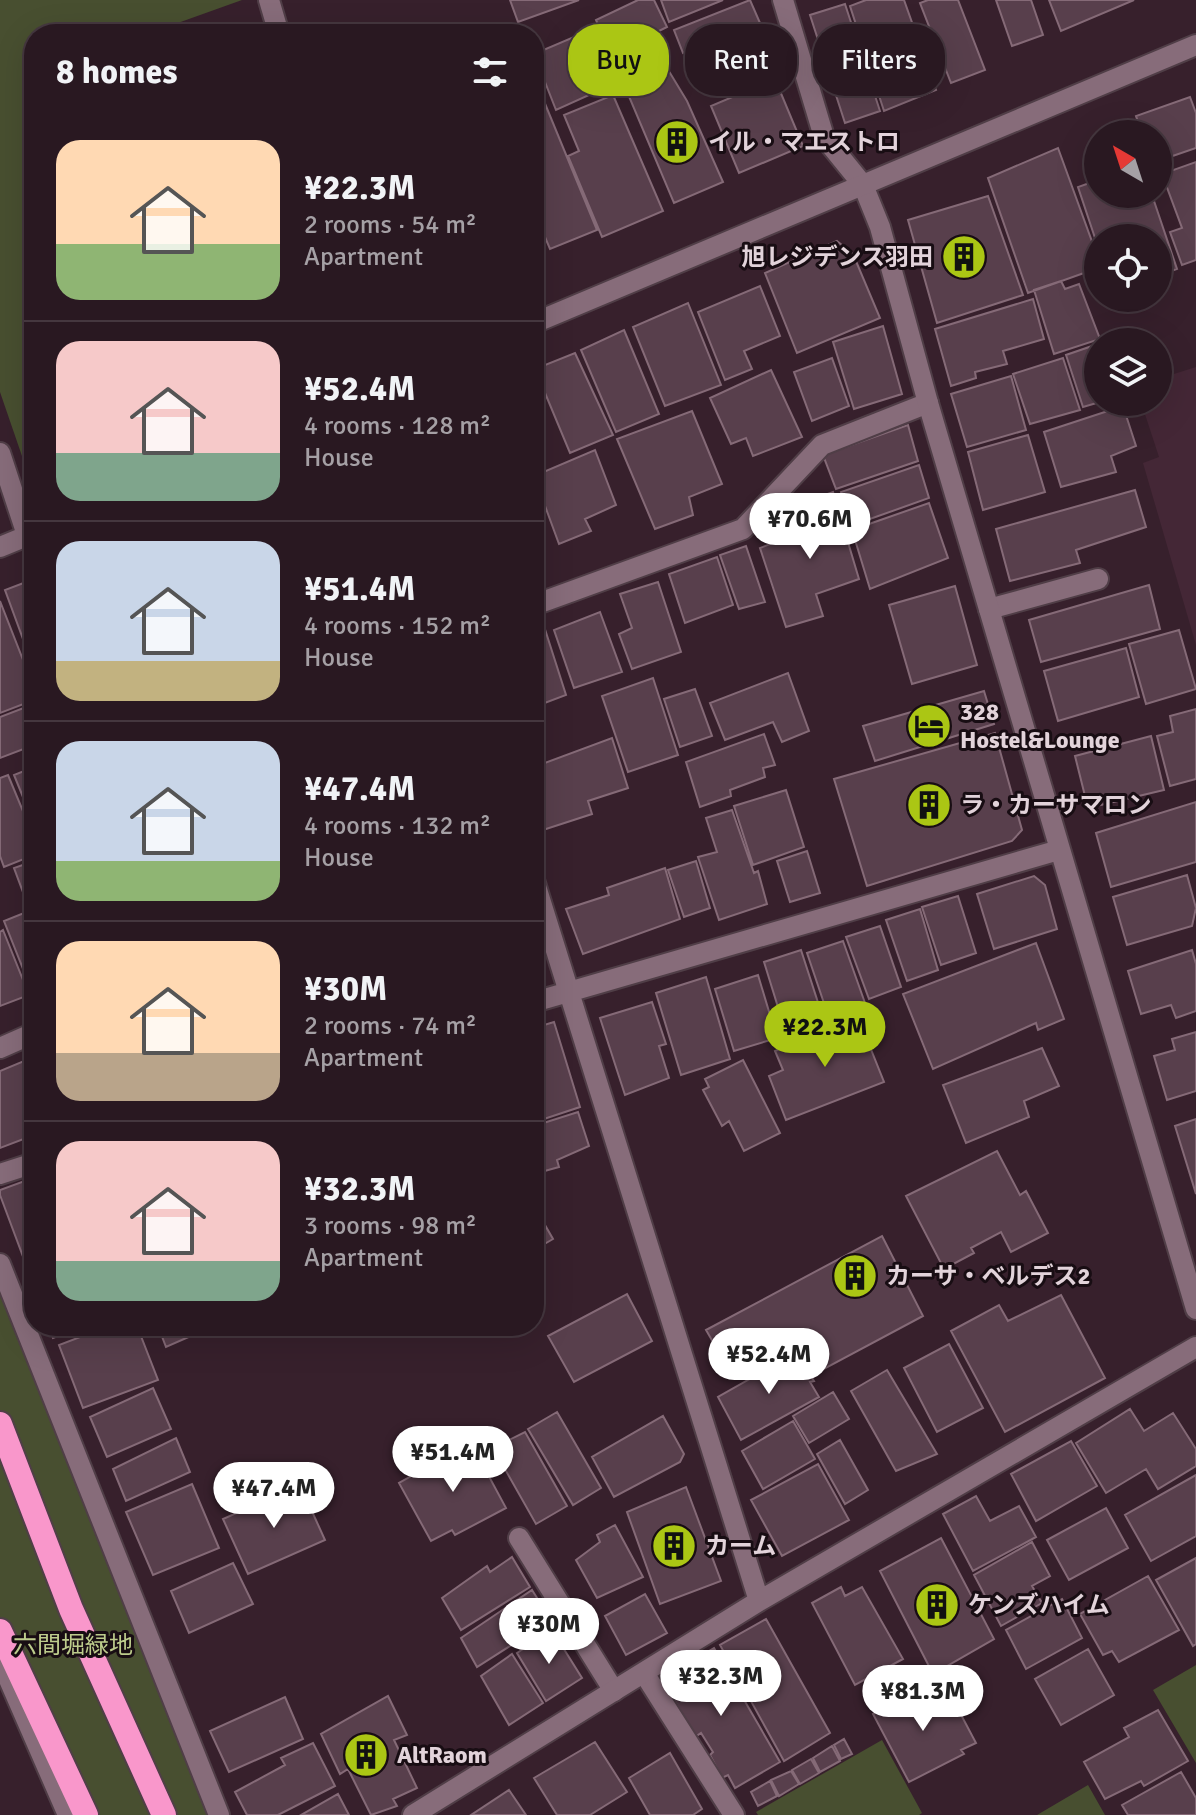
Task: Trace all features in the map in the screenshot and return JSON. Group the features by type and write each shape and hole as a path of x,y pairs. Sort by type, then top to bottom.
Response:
{"highway":[{"path":"0,1424 71,1609 164,1815"},
{"path":"0,1631 86,1815"}],"street":[{"path":"269,0 276,24"},
{"path":"783,0 824,137 863,185 880,227 928,403 1196,1309"},
{"path":"544,319 1196,45"},
{"path":"544,601 743,529 822,445 928,403"},
{"path":"0,453 24,518"},
{"path":"0,547 24,537"},
{"path":"989,609 1098,579"},
{"path":"544,998 1059,850"},
{"path":"544,912 759,1601"},
{"path":"0,1048 24,1037"},
{"path":"0,1174 24,1166"},
{"path":"0,1264 24,1324"},
{"path":"29,1336 219,1815"},
{"path":"413,1815 759,1601 1196,1347"},
{"path":"519,1538 614,1691"},
{"path":"0,1659 68,1815"},
{"path":"644,1673 734,1815"}],"shaded area":[{"path":"1196,367 1196,645 1143,463 1159,457 1146,416 1172,416 1172,375"}],"green space":[{"path":"0,0 242,0 175,24 24,24 24,459 0,392"},
{"name":"六間堀緑地","path":"0,1264 24,1324 24,1336 29,1336 219,1815 68,1815 0,1659"},
{"path":"1196,1665 1196,1763 1153,1690"},
{"path":"882,1740 922,1813 919,1815 758,1815 756,1812"},
{"path":"1088,1785 1105,1815 1037,1815"}],"building":[{"path":"510,0 579,0 518,22"},
{"path":"638,0 654,0 666,24 598,24 596,20"},
{"path":"661,0 723,0 669,22"},
{"path":"750,0 760,23 757,24 689,24"},
{"path":"866,0 904,0 913,24 856,24 850,6"},
{"path":"958,0 985,70 951,83 945,68 945,24 928,24 920,3"},
{"path":"996,0 1031,0 1043,35 1012,46"},
{"path":"1049,0 1134,0 1061,31"},
{"path":"845,4 852,24 813,24 810,15"},
{"path":"685,26 685,52 683,53 674,30"},
{"path":"568,40 568,96 587,96 556,110 544,79 544,50"},
{"name":"イル・マエストロ","path":"669,71 687,101 723,182 674,203 629,96 669,96"},
{"path":"613,96 663,211 602,237 568,156 579,151 564,115"},
{"path":"735,96 782,96 803,146 739,173 711,106"},
{"path":"836,96 875,96 880,111 845,123"},
{"path":"879,96 921,96 884,111"},
{"path":"1190,97 1196,113 1196,148 1172,156 1172,120 1137,120 1136,116"},
{"path":"544,101 597,230 550,249 544,235"},
{"path":"1058,148 1086,224 1084,273 1028,293 988,178"},
{"path":"1196,162 1196,260 1182,265 1172,238 1172,231 1182,228 1172,201 1172,170"},
{"path":"1084,185 1084,205 1078,187"},
{"name":"旭レジデンス羽田","path":"988,196 1023,295 937,323 908,220"},
{"path":"1085,208 1156,208 1162,224 1090,224"},
{"path":"837,241 853,254 880,318 797,353 765,273"},
{"path":"1172,254 1177,269 1172,271"},
{"path":"1061,281 1065,289 1079,284 1084,297 1084,312 1090,312 1096,328 1084,328 1084,344 1054,354 1034,290"},
{"path":"760,286 780,336 744,351 752,369 725,380 698,312"},
{"path":"1033,299 1044,339 1003,351 1007,364 975,372 976,378 951,386 935,329"},
{"path":"688,303 721,385 665,406 633,327"},
{"path":"883,326 902,394 854,409 833,342"},
{"path":"624,330 659,414 616,432 581,350"},
{"path":"1084,349 1084,407 1083,407 1066,355"},
{"path":"575,353 613,435 570,453 544,391 544,365"},
{"path":"832,358 849,406 812,421 794,372"},
{"path":"1063,358 1080,410 1030,424 1013,374"},
{"path":"771,370 802,437 753,456 746,438 731,444 710,398"},
{"path":"1011,376 1026,430 967,447 951,394"},
{"path":"692,411 722,484 689,497 693,515 655,529 617,439"},
{"path":"1093,416 1126,416 1136,446 1111,456 1116,472 1061,487 1044,432"},
{"path":"908,425 918,461 836,489 823,455"},
{"path":"1028,435 1045,492 983,510 968,452"},
{"path":"595,450 616,505 585,519 591,531 559,544 544,503 544,472"},
{"path":"919,465 929,498 853,525 841,492"},
{"path":"1135,490 1146,527 1076,550 1080,563 1010,581 996,529"},
{"path":"833,492 859,579 816,594 823,616 786,627 760,548 804,531 796,505"},
{"path":"929,503 948,558 870,589 852,530"},
{"path":"746,546 765,602 739,609 720,555"},
{"path":"717,557 733,605 685,623 669,574"},
{"path":"658,582 681,652 632,669 619,634 632,628 620,594"},
{"path":"24,583 24,642 5,590"},
{"path":"1149,585 1160,629 1041,662 1029,620"},
{"path":"955,586 977,665 912,684 889,605"},
{"path":"0,601 24,662 24,704 0,713"},
{"path":"600,612 622,672 574,688 554,630"},
{"path":"544,626 566,695 544,703"},
{"path":"1179,630 1196,689 1146,704 1129,644"},
{"path":"1126,648 1139,697 1058,721 1044,671"},
{"path":"788,673 809,731 782,742 773,722 725,740 710,703"},
{"path":"653,678 678,755 628,772 602,696"},
{"path":"695,689 712,736 680,747 664,699"},
{"path":"984,691 994,724 875,761 863,726"},
{"path":"24,708 24,749 0,758 0,717"},
{"path":"1196,709 1196,779 1170,786 1157,736 1173,732 1170,716"},
{"name":"ラ・カーサマロン","path":"995,733 1022,830 1012,841 867,886 834,779"},
{"path":"764,734 775,765 763,768 765,777 730,790 731,796 700,807 686,762"},
{"path":"1151,736 1164,790 1088,808 1075,756"},
{"path":"612,738 628,788 588,801 592,814 544,830 544,763"},
{"path":"24,771 24,800 14,775"},
{"path":"8,775 24,814 24,859 4,867 0,856 0,778"},
{"path":"786,790 804,847 753,865 734,806"},
{"path":"1196,802 1196,862 1111,887 1096,833"},
{"path":"732,810 754,873 758,871 767,904 719,920 698,857 717,852 706,818"},
{"path":"807,851 820,893 790,902 777,861"},
{"path":"696,861 710,908 684,917 668,870"},
{"path":"24,864 24,895 14,868"},
{"path":"665,868 680,919 583,954 566,909 609,895 607,888"},
{"path":"1187,875 1196,908 1192,926 1127,945 1113,897"},
{"path":"1034,876 1045,885 1057,929 994,949 977,894"},
{"path":"958,896 976,953 941,965 922,907"},
{"path":"920,909 938,970 907,981 886,920"},
{"path":"24,913 24,971 4,921"},
{"path":"880,926 901,987 869,999 846,937"},
{"path":"3,930 24,982 24,997 0,1006 0,932"},
{"path":"843,941 865,1003 828,1015 807,953"},
{"path":"1036,943 1064,1019 1038,1030 1036,1023 933,1069 903,994"},
{"path":"801,950 824,1021 786,1033 764,962"},
{"path":"1192,950 1196,964 1196,1011 1176,1018 1171,1005 1141,1014 1128,971"},
{"path":"758,975 777,1038 734,1051 715,989"},
{"path":"706,977 730,1059 681,1075 656,993"},
{"path":"652,1002 666,1044 659,1046 669,1078 625,1095 600,1018"},
{"path":"858,1017 884,1082 786,1120 769,1076 783,1070 775,1051"},
{"path":"554,1022 580,1107 544,1119 544,1025"},
{"path":"1196,1032 1196,1091 1167,1100 1154,1056 1175,1050 1172,1039"},
{"path":"1042,1048 1059,1086 1024,1101 1029,1117 966,1143 943,1085"},
{"path":"743,1060 780,1133 744,1151 729,1121 722,1126 703,1090 709,1087 705,1079"},
{"path":"24,1061 24,1139 0,1148 0,1071"},
{"path":"578,1112 589,1146 557,1160 559,1167 544,1171 544,1123"},
{"path":"1196,1119 1196,1194 1175,1126"},
{"path":"997,1151 1020,1195 1026,1191 1048,1233 1011,1252 1001,1232 971,1248 974,1253 944,1269 906,1196"},
{"path":"24,1181 24,1259 0,1195 0,1190"},
{"path":"544,1223 553,1239 544,1244"},
{"name":"カーサ・ベルデス2","path":"882,1236 923,1316 822,1370 805,1339 732,1375 706,1330"},
{"path":"627,1294 652,1341 574,1382 548,1336"},
{"path":"1061,1295 1105,1378 1005,1432 951,1331 999,1305 1008,1321"},
{"path":"83,1336 141,1336 158,1380 83,1408 59,1345"},
{"path":"162,1336 191,1336 166,1347"},
{"path":"949,1344 983,1408 937,1432 904,1368"},
{"path":"797,1352 814,1381 810,1382 819,1397 741,1440 718,1397"},
{"path":"887,1370 937,1454 896,1471 851,1391"},
{"path":"153,1388 171,1429 107,1457 90,1417"},
{"path":"833,1392 849,1419 809,1443 793,1416"},
{"path":"1130,1409 1144,1431 1173,1413 1196,1449 1196,1466 1158,1489 1146,1469 1106,1493 1076,1443"},
{"path":"557,1412 601,1488 573,1505 528,1429"},
{"path":"663,1416 684,1454 680,1462 614,1497 592,1457"},
{"path":"793,1421 815,1459 763,1489 742,1451"},
{"path":"525,1432 567,1506 536,1524 493,1448"},
{"path":"176,1438 190,1472 126,1501 113,1469"},
{"path":"840,1440 868,1490 845,1504 817,1454"},
{"path":"1071,1441 1097,1486 1036,1521 1011,1474"},
{"path":"471,1443 506,1508 455,1535 452,1530 431,1541 399,1483"},
{"path":"818,1464 849,1520 782,1556 751,1500"},
{"path":"1196,1475 1196,1536 1151,1561 1125,1515"},
{"path":"192,1484 219,1548 153,1575 126,1512"},
{"path":"300,1485 325,1540 248,1574 223,1519"},
{"name":"カーム","path":"686,1487 721,1581 660,1604 627,1512"},
{"path":"976,1496 990,1521 1019,1506 1036,1537 973,1571 943,1514"},
{"path":"1106,1508 1128,1548 1069,1580 1047,1540"},
{"path":"615,1525 643,1577 597,1598 576,1560 600,1542 597,1535"},
{"name":"ケンズハイム","path":"941,1538 994,1639 933,1674 880,1571"},
{"path":"1032,1542 1050,1576 1032,1586 1042,1603 1001,1626 974,1575"},
{"path":"512,1557 530,1587 461,1630 442,1598 487,1566 490,1572"},
{"path":"1196,1558 1196,1644 1193,1646 1156,1580"},
{"path":"233,1563 253,1604 189,1633 171,1591"},
{"path":"1148,1576 1179,1630 1119,1662 1112,1651 1103,1655 1080,1614"},
{"path":"841,1587 845,1596 862,1587 903,1659 855,1685 812,1603"},
{"path":"532,1590 551,1620 477,1667 461,1638"},
{"path":"645,1594 667,1633 626,1655 605,1616"},
{"path":"1062,1599 1082,1638 1026,1669 1006,1630"},
{"path":"766,1619 830,1733 784,1761 720,1645"},
{"path":"552,1630 582,1678 546,1701 517,1653"},
{"path":"714,1648 780,1762 735,1788 728,1775 722,1778 710,1755 713,1752 701,1733 695,1737 662,1678"},
{"path":"1088,1649 1114,1695 1061,1725 1035,1679"},
{"path":"512,1654 543,1703 509,1725 481,1676"},
{"path":"927,1685 944,1715 958,1709 976,1743 961,1750 964,1754 909,1782 873,1714"},
{"name":"AltRaom","path":"388,1696 407,1735 394,1740 417,1788 393,1799 397,1806 371,1815 348,1769 340,1774 321,1734"},
{"path":"285,1697 303,1739 229,1772 210,1731"},
{"path":"1158,1710 1188,1761 1144,1786 1141,1781 1105,1799 1084,1762 1129,1737 1124,1728"},
{"path":"844,1739 852,1754 841,1759 834,1745"},
{"path":"595,1742 627,1792 590,1815 557,1815 534,1778"},
{"path":"313,1743 335,1786 278,1815 247,1815 235,1792 285,1765 281,1758"},
{"path":"832,1746 840,1761 820,1772 813,1758"},
{"path":"670,1753 702,1809 693,1815 650,1815 629,1778"},
{"path":"811,1759 819,1773 800,1784 792,1770"},
{"path":"791,1771 799,1784 779,1796 771,1780"},
{"path":"1181,1772 1196,1798 1196,1815 1128,1815 1122,1805"},
{"path":"770,1781 777,1796 758,1806 751,1792"},
{"path":"509,1790 526,1815 471,1815"},
{"path":"338,1794 349,1815 301,1815"}],"place":[{"name":"イル・マエストロ","path":"677,142"},
{"name":"旭レジデンス羽田","path":"964,257"},
{"name":"328 Hostel&Lounge","path":"929,726"},
{"name":"ラ・カーサマロン","path":"929,805"},
{"name":"カーサ・ベルデス2","path":"855,1276"},
{"name":"カーム","path":"674,1546"},
{"name":"ケンズハイム","path":"937,1605"},
{"name":"AltRaom","path":"366,1755"}]}
